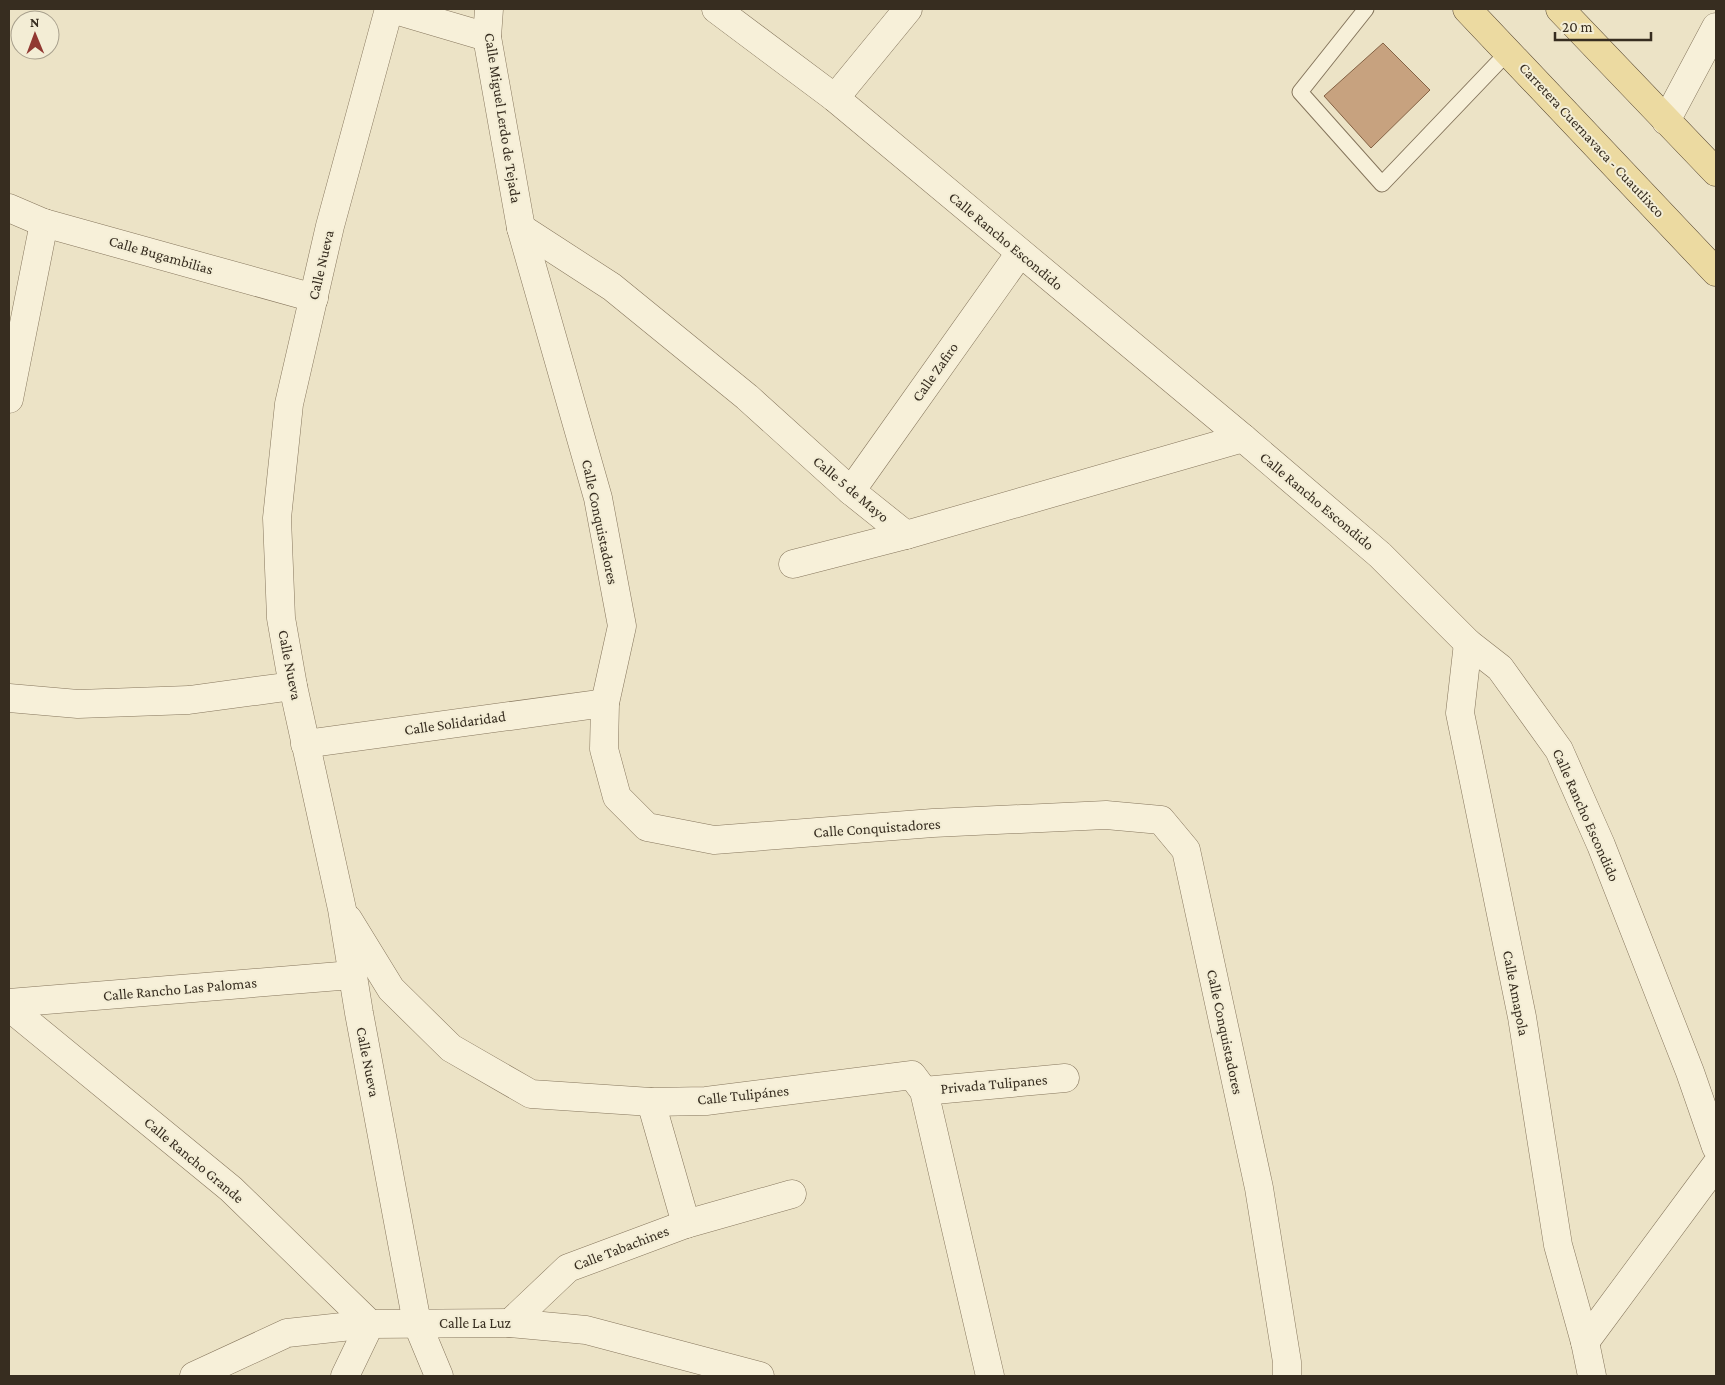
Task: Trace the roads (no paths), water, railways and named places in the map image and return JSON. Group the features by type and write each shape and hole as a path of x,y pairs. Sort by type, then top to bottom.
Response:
{"main road":[{"name":"Carretera Cuernavaca - Cuautlixco","path":"1466,9 1716,272"},
{"path":"1560,9 1716,172"}],"street":[{"path":"390,9 487,37"},
{"name":"Calle Nueva","path":"390,9 330,226 289,404 277,518 281,618 293,686 342,909 352,975 417,1323 439,1376"},
{"name":"Calle Miguel Lerdo de Tejada","path":"489,9 487,37 522,228"},
{"name":"Calle Rancho Escondido","path":"716,9 834,98 1243,438 1380,555 1468,643 1500,668 1559,750 1611,872 1690,1072 1716,1147"},
{"path":"834,98 908,9"},
{"path":"1666,121 1716,27"},
{"name":"Calle Bugambilias","path":"9,208 44,223 314,298"},
{"path":"9,399 44,223"},
{"name":"Calle 5 de Mayo","path":"522,228 612,287 747,397 851,491 906,535"},
{"name":"Calle Conquistadores","path":"522,228 598,498 622,626 604,703 604,749 617,797 647,827 714,840 933,823 1106,815 1161,820 1186,850 1259,1188 1287,1362 1287,1376"},
{"name":"Calle Zafiro","path":"851,491 1020,253"},
{"path":"793,564 906,535 1243,438"},
{"name":"Calle Amapola","path":"1468,643 1460,713 1522,1017 1558,1246 1586,1342 1592,1376"},
{"path":"9,698 78,704 188,700 293,686"},
{"name":"Calle Solidaridad","path":"305,744 604,703"},
{"name":"Calle Tulipánes","path":"342,909 391,989 451,1048 530,1094 651,1102 706,1101 912,1075 924,1091"},
{"name":"Calle Rancho Las Palomas","path":"9,1003 352,975"},
{"name":"Calle Rancho Grande","path":"9,1007 231,1188 370,1324"},
{"name":"Privada Tulipanes","path":"924,1091 1065,1078"},
{"path":"924,1091 990,1376"},
{"name":"Calle Tabachines","path":"510,1322 568,1268 686,1224 651,1102"},
{"path":"1586,1342 1716,1165"},
{"path":"686,1224 792,1194"},
{"name":"Calle La Luz","path":"194,1376 287,1333 370,1324 510,1322 586,1330 760,1376"},
{"path":"345,1376 370,1324"}],"lane":[{"path":"1366,9 1300,92 1382,184 1508,52"}]}
